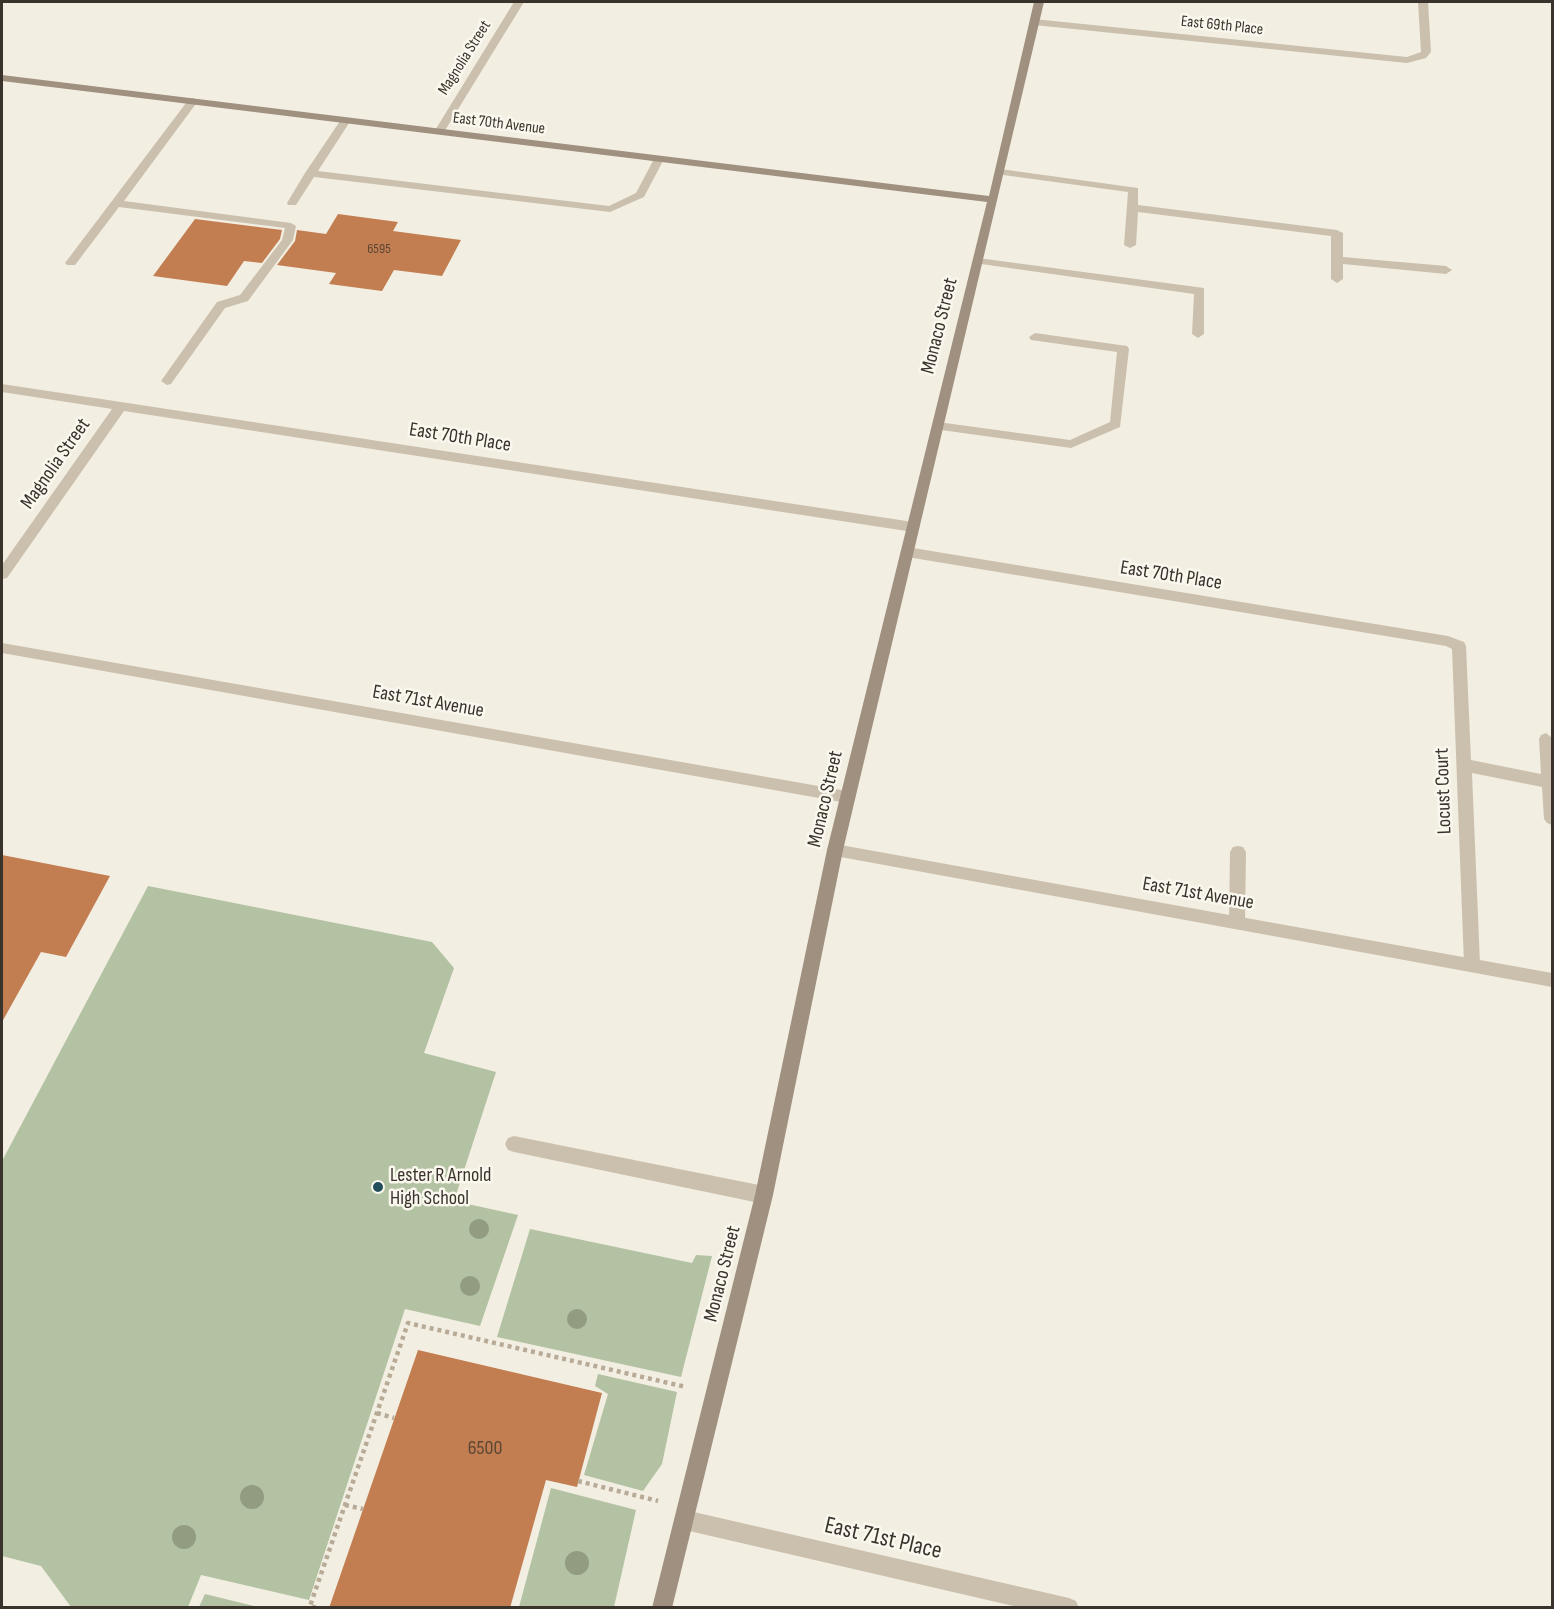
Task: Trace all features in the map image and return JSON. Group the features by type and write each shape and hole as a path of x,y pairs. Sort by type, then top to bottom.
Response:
{"street":[{"name":"Magnolia Street","path":"439,132 519,2"},
{"name":"Monaco Street","path":"662,1608 765,1195 847,797 1000,172 1039,2"},
{"name":"East 69th Place","path":"1034,22 1407,60 1423,56 1426,52 1423,2"},
{"name":"East 70th Avenue","path":"2,78 993,200"},
{"path":"71,263 193,101"},
{"path":"292,203 346,120"},
{"path":"310,173 610,210 640,195 659,159"},
{"path":"1000,172 1134,190 1130,245"},
{"path":"117,203 291,226 287,240 244,298 221,305 167,381"},
{"path":"1133,208 1337,234 1337,279"},
{"path":"1337,260 1446,270"},
{"path":"978,261 1200,291 1198,334"},
{"path":"938,426 1071,444 1116,424 1124,349 1035,337"},
{"name":"East 70th Place","path":"2,388 913,526"},
{"name":"Magnolia Street","path":"2,574 121,405"},
{"name":"East 70th Place","path":"907,552 1430,638"},
{"name":"Locust Court","path":"1430,638 1448,641 1459,646 1472,964"},
{"name":"East 71st Avenue","path":"2,648 847,797"},
{"path":"1546,739 1552,819"},
{"path":"1464,765 1549,782"},
{"name":"East 71st Avenue","path":"835,850 1552,980"},
{"path":"1237,922 1238,852"},
{"path":"514,1144 765,1195"},
{"name":"East 71st Place","path":"686,1514 1069,1608"}],"path":[{"path":"316,1608 310,1606 408,1323 716,1394"},
{"path":"377,1413 394,1418"},
{"path":"578,1481 686,1514"},
{"path":"345,1505 363,1509"}],"green space":[{"name":"Lester R Arnold High School","path":"148,886 432,942 454,968 424,1053 496,1072 454,1201 518,1215 480,1326 405,1309 309,1600 201,1575 188,1607 71,1607 41,1566 2,1556 2,1161"},
{"path":"530,1229 692,1263 696,1255 712,1256 681,1377 497,1337"},
{"path":"598,1374 677,1392 662,1464 643,1491 584,1475 608,1394 595,1386"},
{"path":"551,1488 636,1510 614,1607 519,1607"},
{"path":"205,1594 258,1607 199,1607"}],"building":[{"path":"338,214 398,222 393,231 461,240 442,276 394,270 382,291 329,284 336,273 277,265 295,241 297,230 326,234"},
{"path":"195,219 282,230 280,239 262,263 244,261 227,286 153,276"},
{"path":"2,855 110,876 66,957 41,952 2,1022"},
{"path":"418,1350 602,1393 577,1487 546,1480 510,1608 329,1608"}],"place":[{"name":"Lester R Arnold High School","path":"378,1187"}]}
